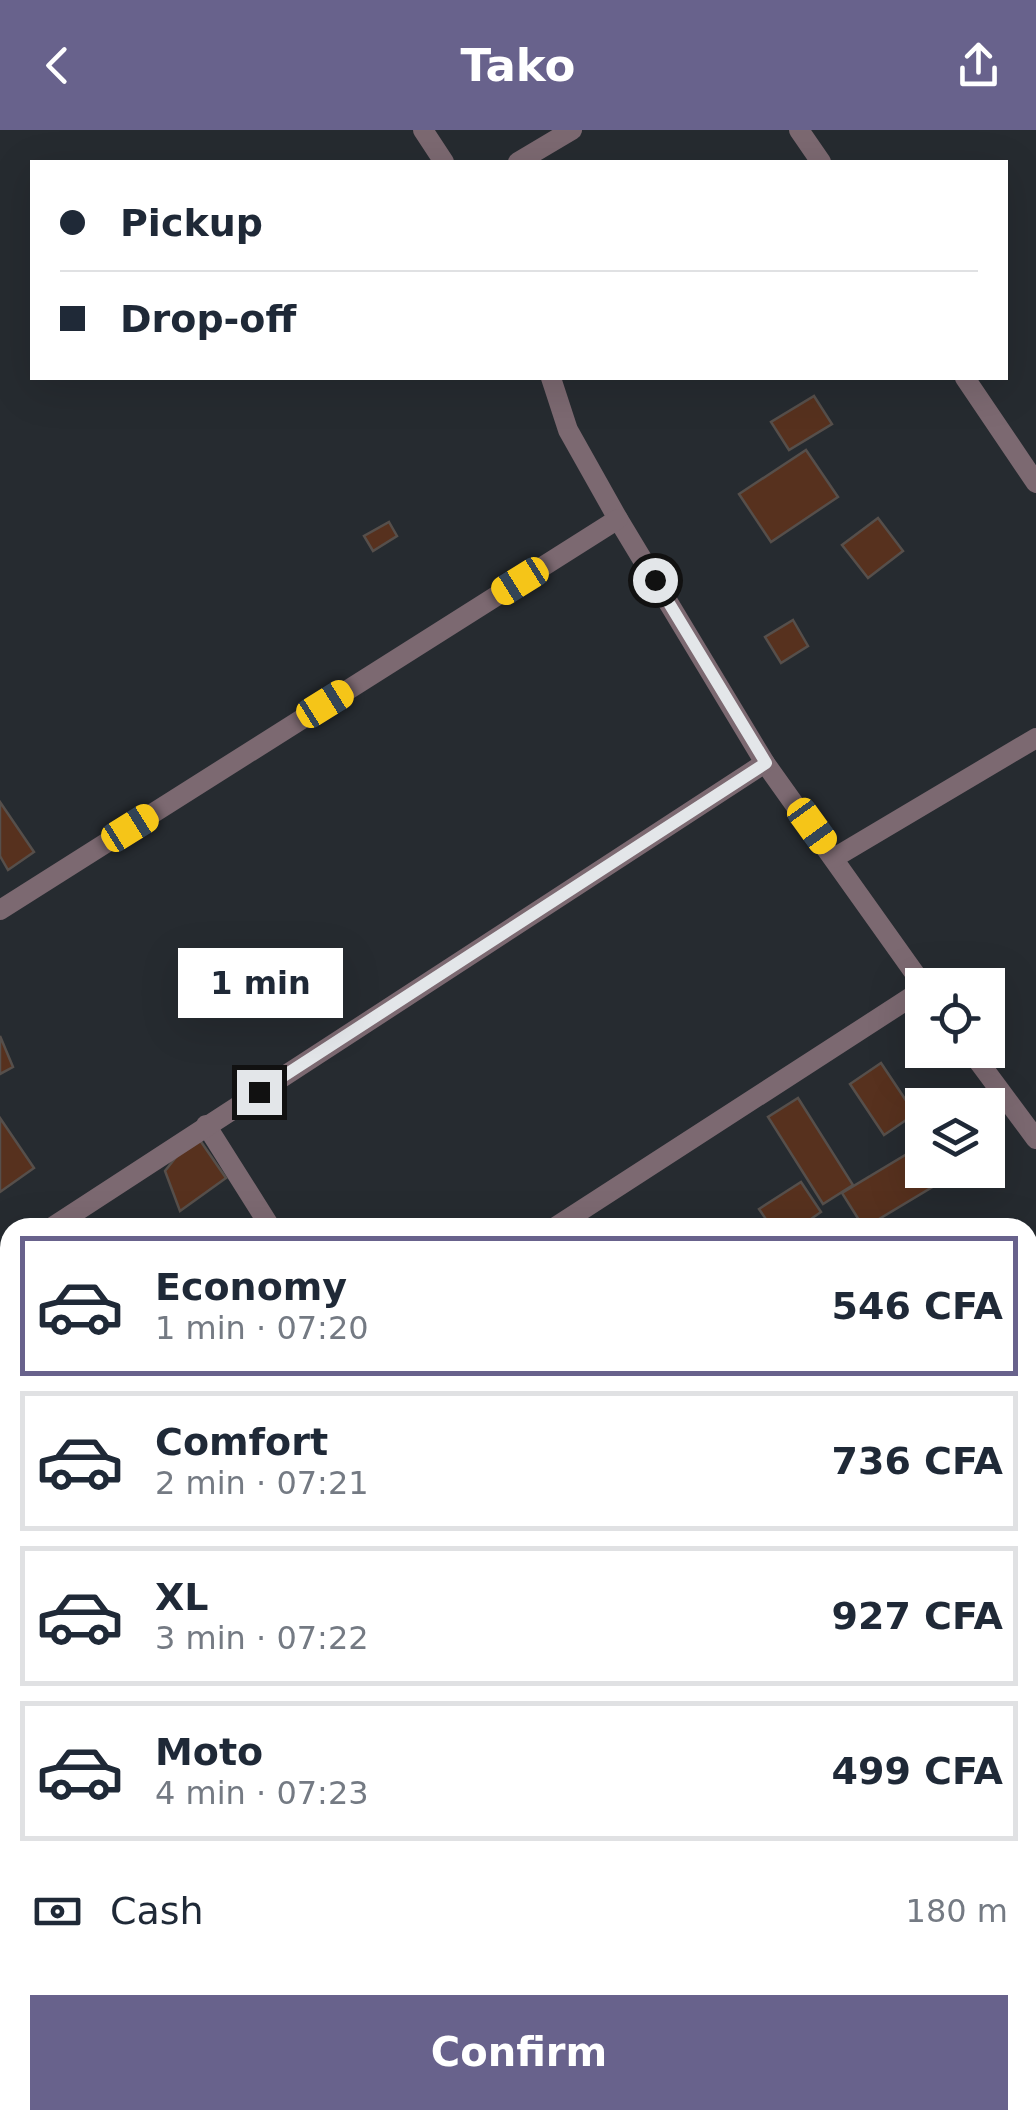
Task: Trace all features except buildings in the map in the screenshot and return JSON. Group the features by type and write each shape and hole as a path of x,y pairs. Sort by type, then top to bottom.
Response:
{"street":[{"path":"423,130 443,160"},
{"path":"521,160 572,130"},
{"path":"799,130 820,160"},
{"path":"552,380 568,430 766,763 910,968"},
{"path":"966,380 1036,483"},
{"path":"0,910 618,519"},
{"path":"834,858 1036,738"},
{"path":"65,1218 766,763"},
{"path":"569,1218 905,999"},
{"path":"983,1068 1036,1140"},
{"path":"206,1125 265,1218"}],"route":[{"path":"259,1092 766,763 655,580"}]}
